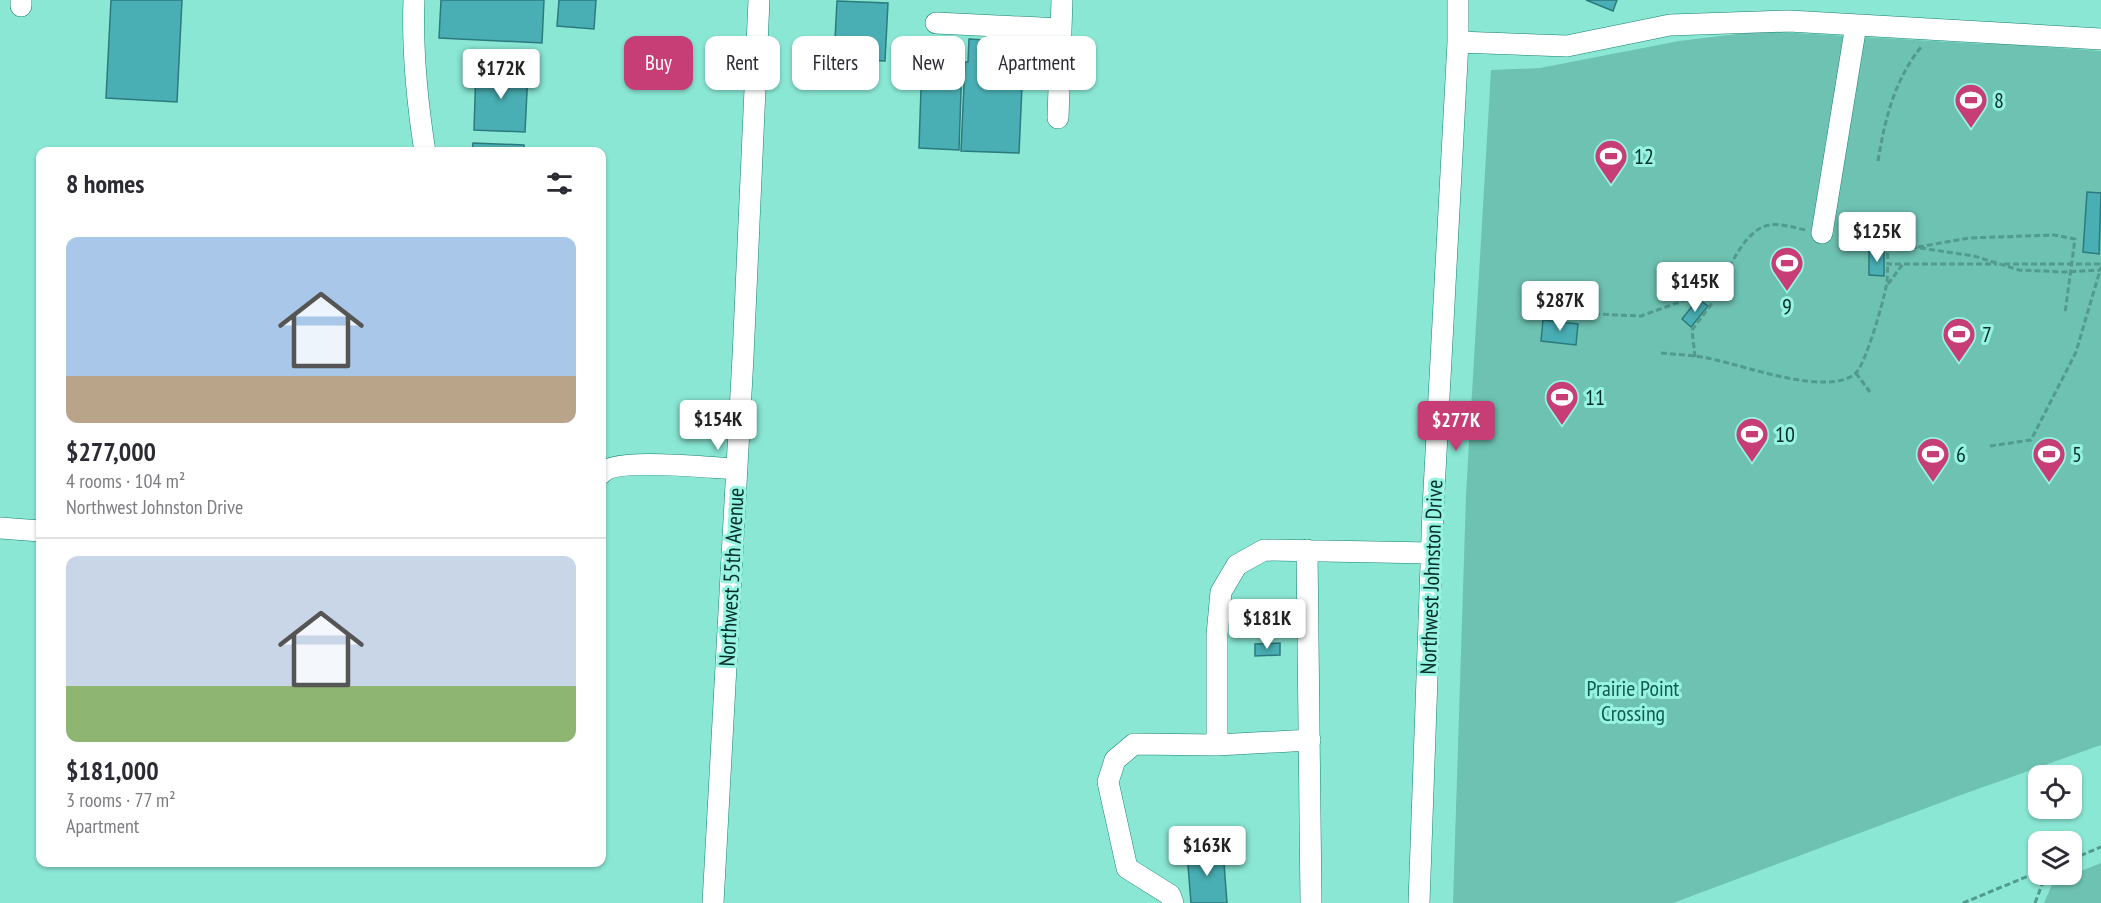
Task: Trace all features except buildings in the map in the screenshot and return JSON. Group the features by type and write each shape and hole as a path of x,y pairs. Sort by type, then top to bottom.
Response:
{"street":[{"path":"414,0 413,31 417,99 424,147"},
{"name":"Northwest 55th Avenue","path":"713,903 737,469 759,0"},
{"path":"1058,118 1062,0"},
{"name":"Northwest Johnston Drive","path":"1419,903 1431,553 1458,42 1458,0"},
{"path":"1458,42 1568,46 1670,25 1789,21 2101,39"},
{"path":"936,24 1061,29"},
{"path":"1822,233 1856,25"},
{"path":"606,469 626,464 737,469"},
{"path":"0,528 36,531"},
{"path":"1217,745 1217,635 1221,592 1237,565 1264,550 1431,553"},
{"path":"1307,550 1311,903"},
{"path":"1173,903 1170,895 1126,868 1108,782 1115,760 1134,744 1217,745 1310,740"}],"path":[{"path":"1878,161 1894,90 1907,65 1936,30"},
{"path":"1695,357 1692,330 1713,302 1718,288 1746,239 1759,228 1772,224 1974,256 2019,270 2071,272 2101,268"},
{"path":"1915,248 1970,238 2054,235 2075,239 2064,313"},
{"path":"1661,353 1714,359 1766,373 1815,381 1844,380 1856,373 1864,359 1886,286 1887,244"},
{"path":"1888,264 2072,264 2101,268"},
{"path":"1886,286 1903,264"},
{"path":"1990,446 2031,440 2076,352 2101,268"},
{"path":"1549,312 1641,316 1718,288"},
{"path":"1856,373 1870,392"},
{"path":"2082,855 2101,847"},
{"path":"1962,903 2028,876"},
{"path":"2035,903 2042,885"}],"green space":[{"name":"Prairie Point Crossing","path":"1762,31 2101,51 2101,745 2045,765 2028,765 2028,771 1673,903 1453,903 1466,495 1491,70 1540,68 1679,41"},
{"path":"2101,863 2101,903 2044,903 2052,885 2082,885 2082,871"}],"place":[{"name":"8","path":"1971,129"},
{"name":"12","path":"1611,185"},
{"name":"9","path":"1787,292"},
{"name":"7","path":"1959,363"},
{"name":"11","path":"1562,426"},
{"name":"10","path":"1752,463"},
{"name":"6","path":"1933,483"},
{"name":"5","path":"2049,483"}]}
